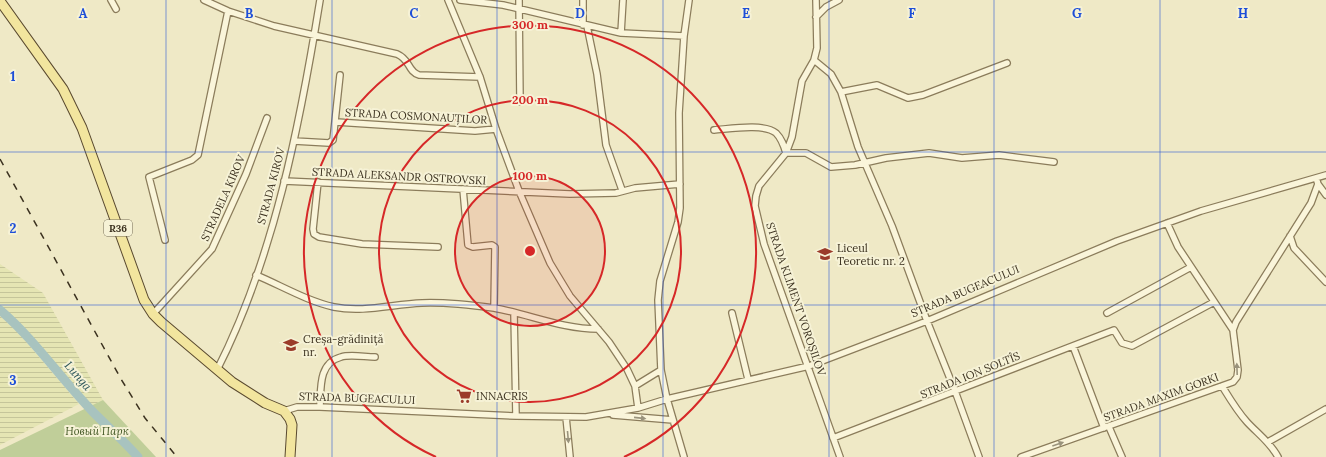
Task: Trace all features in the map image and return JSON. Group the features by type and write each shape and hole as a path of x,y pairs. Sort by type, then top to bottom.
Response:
{"main road":[{"name":"R36","path":"0,1 63,88 73,108 104,189 139,289 153,314 216,370 265,403 284,411"},
{"path":"284,411 290,419 292,425 290,457"}],"street":[{"path":"111,0 116,9"},
{"path":"204,0 228,11 274,26 397,54 407,60 412,71 419,75 480,77"},
{"name":"STRADA KIROV","path":"216,370 239,324 256,275 284,181 294,140 320,0"},
{"path":"448,0 480,77 496,129 537,236 562,285 598,329 627,369 635,386 638,408"},
{"path":"460,0 492,3 621,33 684,36"},
{"path":"519,0 520,102"},
{"path":"583,0 585,25 597,74 606,145 622,190"},
{"path":"621,33 623,0"},
{"path":"684,457 667,399 661,370 658,292 678,222 680,208 678,126 684,36 689,0"},
{"name":"STRADA KLIMENT VOROȘILOV","path":"816,0 817,48 814,60 802,81 798,96 795,125 786,153 759,186 755,206 764,244 809,366 840,457"},
{"path":"816,17 826,7 838,1"},
{"path":"165,240 149,178 192,160 198,155 228,11"},
{"path":"814,60 831,74 841,92 858,147 892,226 979,457"},
{"path":"841,92 877,86 908,98 923,95 1007,63"},
{"name":"STRADA COSMONAUȚILOR","path":"294,140 329,143 333,140 340,75"},
{"name":"STRADELA KIROV","path":"153,314 212,249 246,174 267,118"},
{"name":"STRADA COSMONAUȚILOR","path":"336,122 475,131 496,129"},
{"path":"714,130 754,127 775,132 782,140 786,153 806,153 831,167 866,163 894,156 929,153 962,158 999,155 1054,162"},
{"name":"STRADA BUGEACULUI","path":"284,411 297,406 516,416 586,417 638,408 667,399 748,379 809,366 927,321 1053,267 1167,223 1201,211 1317,181 1326,175"},
{"name":"STRADA ALEKSANDR OSTROVSKI","path":"284,181 570,194 616,193 622,190 680,184"},
{"path":"1317,181 1326,195"},
{"path":"1167,223 1178,247 1233,330 1242,312 1311,203 1317,181"},
{"path":"318,182 313,229 314,234 319,237 362,244 438,247"},
{"path":"463,190 468,245 473,247 492,245 495,247 494,308"},
{"path":"1290,236 1297,251 1326,282"},
{"path":"1107,313 1191,266"},
{"path":"256,275 318,303 336,308 364,308 421,303 447,304 494,308 569,327 598,329"},
{"name":"STRADA ION SOLTÎS","path":"833,438 1114,330 1122,343 1132,346 1214,302"},
{"path":"514,312 516,416"},
{"path":"732,313 748,379"},
{"name":"STRADA MAXIM GORKI","path":"1022,457 1233,382 1237,377 1233,330"},
{"path":"1073,346 1106,428 1122,457"},
{"path":"320,407 321,377 333,360 342,356 375,357"},
{"path":"635,386 661,370"},
{"path":"1222,386 1239,412 1268,442 1278,457"},
{"path":"1268,442 1326,409"},
{"name":"STRADA BUGEACULUI","path":"608,414 673,420"},
{"path":"566,417 570,457"}],"green space":[{"path":"0,264 43,293 103,400 89,407 23,330 0,311"},
{"path":"0,316 18,332 79,404 0,445"},
{"name":"Новый Парк","path":"103,400 156,457 0,457 0,450"}],"waterway":[{"name":"Lunga","path":"0,310 25,334 93,412 138,457"}],"railway":[{"path":"0,159 121,379 145,418 177,457"}],"place":[{"name":"Liceul Teoretic nr. 2","path":"825,254"},
{"name":"Creșa-grădiniță nr.","path":"291,345"},
{"name":"INNACRIS","path":"464,396"}]}
